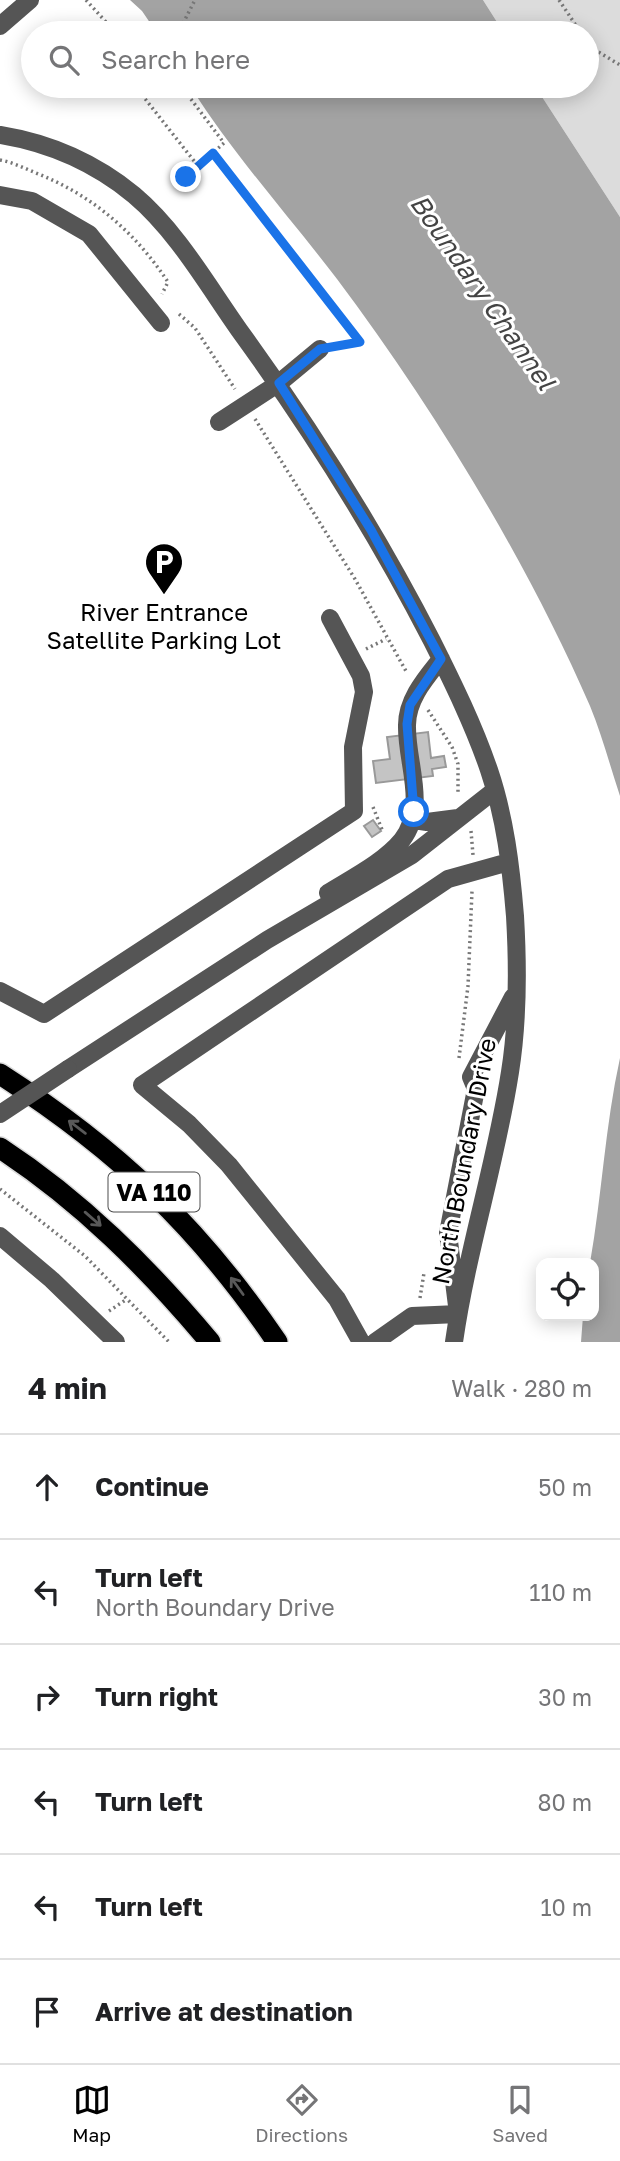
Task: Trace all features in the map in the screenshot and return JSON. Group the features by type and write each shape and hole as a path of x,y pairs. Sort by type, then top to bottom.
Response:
{"highway":[{"name":"VA 110","path":"0,1074 78,1127 140,1177 206,1246 277,1342"},
{"name":"VA 110","path":"0,1148 56,1187 99,1223 142,1264 210,1342"}],"street":[{"path":"0,26 30,0"},
{"name":"North Boundary Drive","path":"0,135 30,141 98,169 138,199 172,237 279,383 371,530 441,659 468,716 495,790 509,862 516,935 515,994 510,1073 454,1342"},
{"path":"0,195 32,201 89,234 161,323"},
{"path":"219,422 279,383 320,349"},
{"path":"0,991 44,1014 354,811 353,747 364,692 361,676 330,618"},
{"path":"267,940 314,903 396,846 414,820 414,786 407,724 410,705 441,659"},
{"path":"0,1114 267,940 468,822 495,790"},
{"path":"414,820 468,822"},
{"path":"361,1342 337,1299 229,1165 189,1124 142,1085 448,879 472,870 509,862"},
{"path":"375,1342 412,1316 458,1314 447,1233 476,1089 471,1077 515,994"},
{"path":"0,1236 52,1279 116,1342"}],"path":[{"path":"86,0 105,21"},
{"path":"184,21 195,0"},
{"path":"559,0 573,21"},
{"path":"599,52 620,65"},
{"path":"144,98 198,166"},
{"path":"186,177 224,143 190,98"},
{"path":"213,153 360,342 320,349"},
{"path":"246,406 355,579 452,747 458,764 458,794"},
{"path":"459,1060 468,986 472,870 468,822"},
{"path":"0,1189 85,1256 169,1342"},
{"path":"420,1298 424,1273"}],"shaded area":[{"path":"483,0 620,0 620,217 543,98 599,98 599,21 496,21"}],"water":[{"path":"130,0 483,0 496,21 149,21"},
{"name":"Boundary Channel","path":"198,98 543,98 620,217 620,796 590,706 565,651 476,485 373,328"},
{"path":"620,1058 620,1342 581,1342 583,1321 599,1321 599,1258 591,1258"}],"building":[{"path":"428,732 431,758 444,756 446,767 432,769 433,776 376,783 373,761 390,759 387,737"},
{"path":"373,820 381,831 372,837 364,826"}],"place":[{"name":"River Entrance Satellite Parking Lot","path":"164,596"}],"route":[{"path":"186,177 213,153 360,342 320,349 279,383 371,530 441,659 410,705 407,724 414,812"}]}
